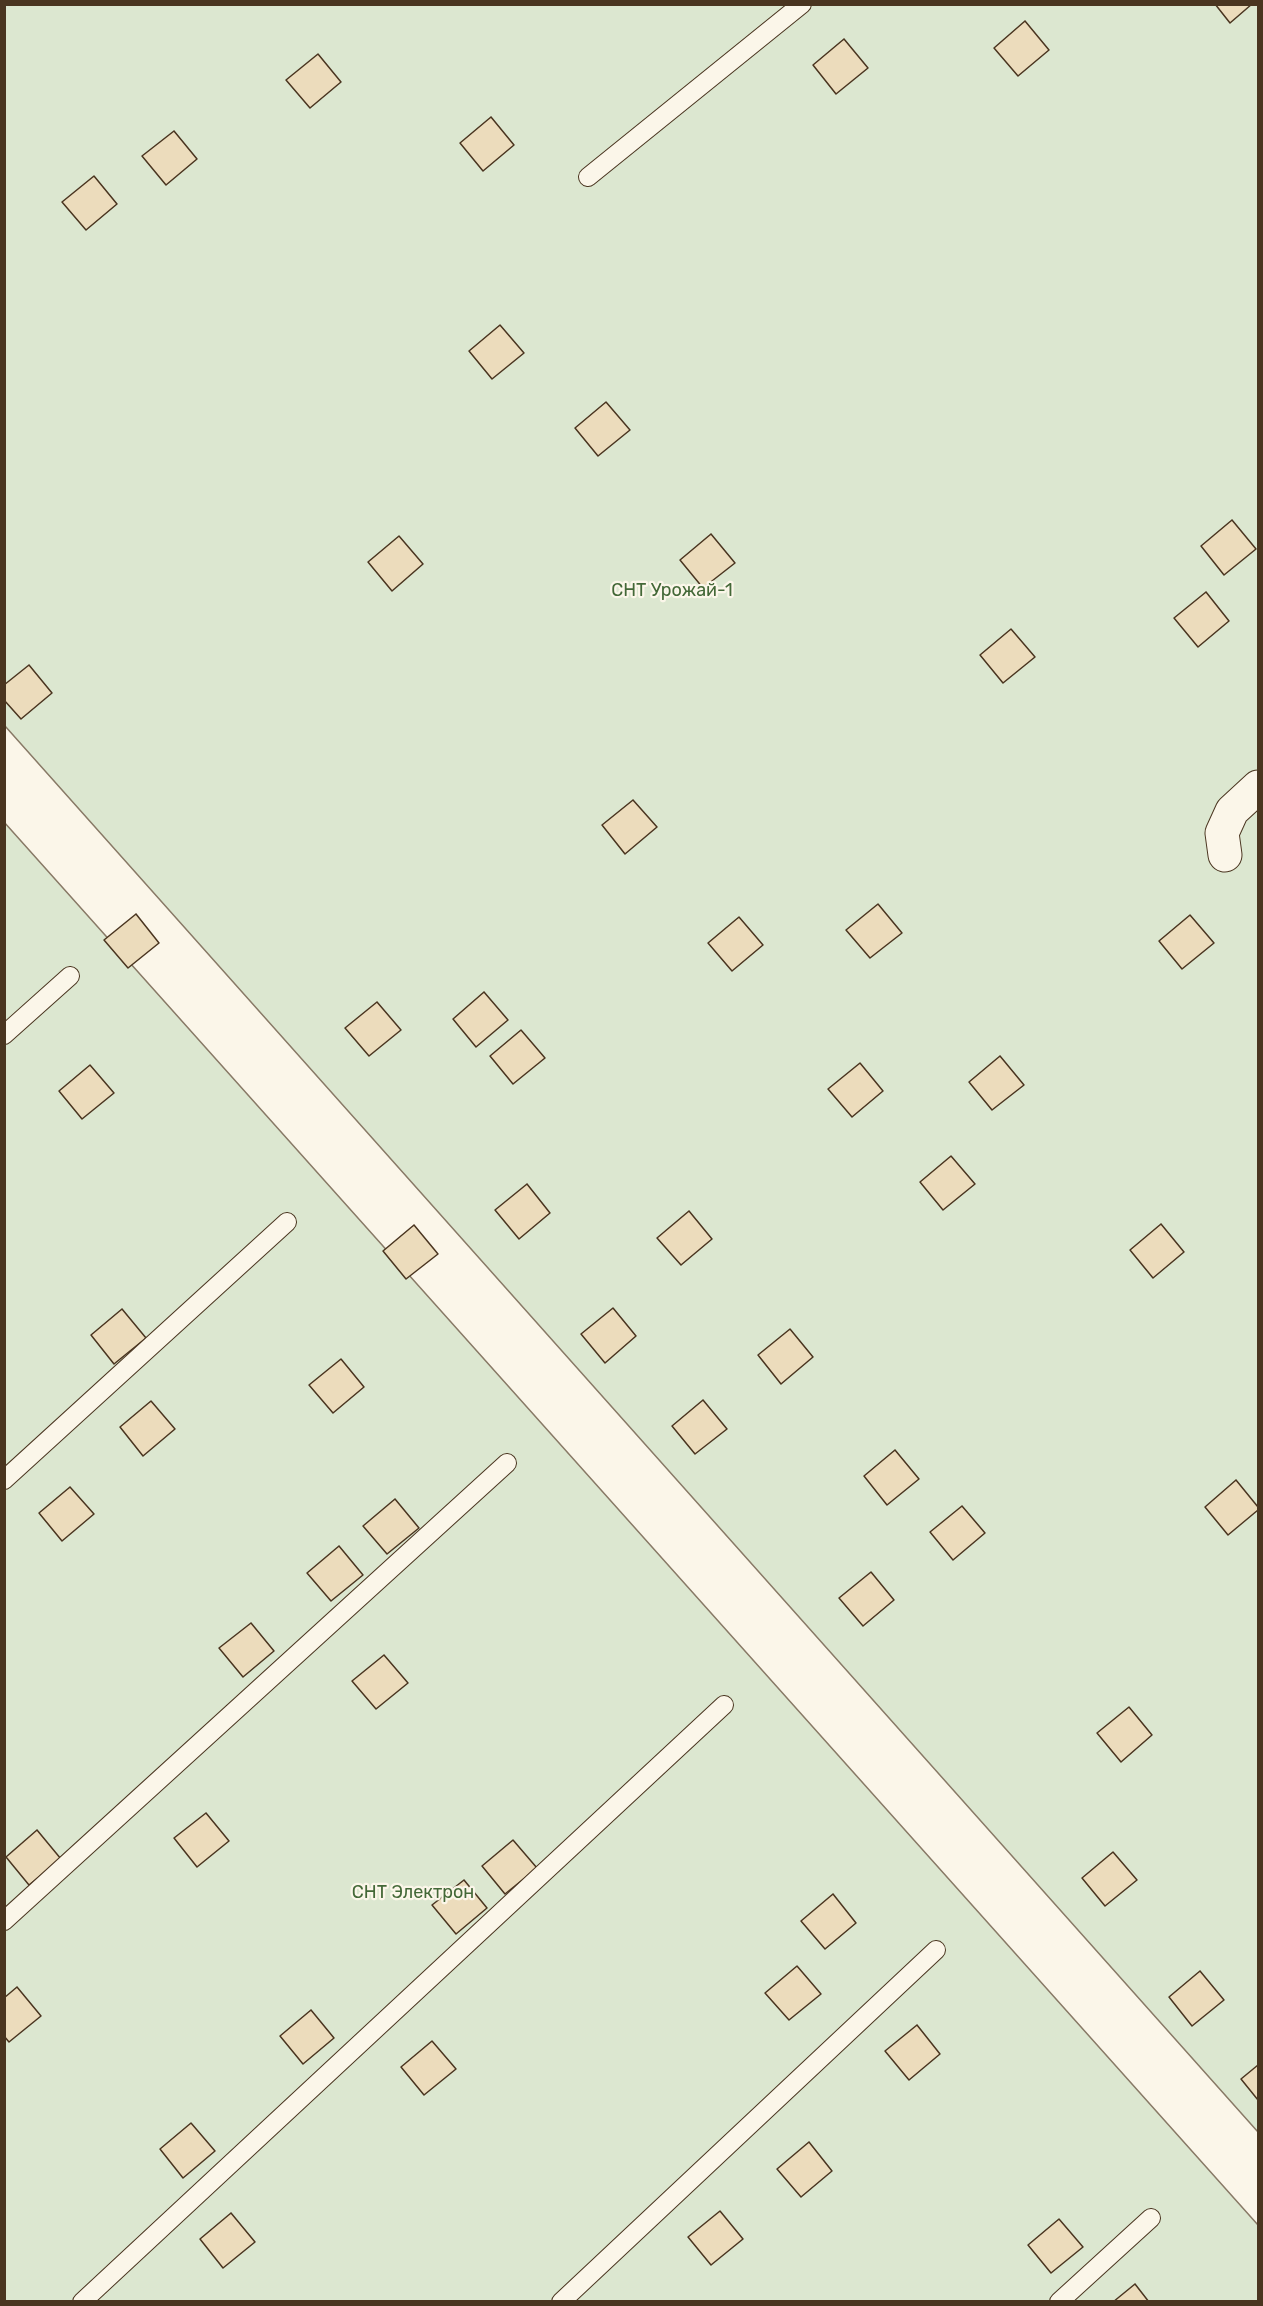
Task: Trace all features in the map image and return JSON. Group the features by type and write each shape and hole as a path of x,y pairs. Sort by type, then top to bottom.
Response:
{"street":[{"path":"1225,855 1222,833 1232,811 1258,787"}],"lane":[{"path":"588,177 802,4"},
{"path":"4,1035 70,976"},
{"path":"4,1480 287,1222"},
{"path":"4,1922 507,1463"},
{"path":"82,2301 724,1704"},
{"path":"561,2301 936,1950"},
{"path":"1059,2301 1150,2218"}],"green space":[{"name":"СНТ Урожай-1","path":"4,5 1258,5 1258,2132 5,726"},
{"name":"СНТ Электрон","path":"4,822 1258,2225 1258,2301 5,2301"}],"building":[{"path":"1215,4 1252,4 1230,23"},
{"path":"1025,21 1049,50 1018,76 994,48"},
{"path":"844,39 868,68 836,94 813,65"},
{"path":"318,54 341,82 310,108 286,80"},
{"path":"491,117 514,145 483,171 460,143"},
{"path":"174,131 197,159 166,185 142,156"},
{"path":"94,176 117,204 86,230 62,202"},
{"path":"500,325 524,353 492,379 469,351"},
{"path":"606,402 630,430 598,456 575,428"},
{"path":"1232,520 1256,549 1224,575 1201,546"},
{"path":"711,534 735,563 703,588 680,560"},
{"path":"399,536 423,564 392,591 368,562"},
{"path":"1206,592 1229,621 1198,647 1174,618"},
{"path":"1011,629 1035,657 1003,683 980,655"},
{"path":"29,665 52,693 21,719 4,700 4,685"},
{"path":"633,800 657,827 625,854 602,825"},
{"path":"878,904 902,933 870,958 846,930"},
{"path":"136,914 159,943 128,968 104,940"},
{"path":"1190,915 1214,943 1182,969 1159,941"},
{"path":"739,917 763,945 732,971 708,943"},
{"path":"484,992 508,1020 476,1047 453,1019"},
{"path":"377,1002 401,1030 369,1056 345,1028"},
{"path":"521,1030 545,1058 513,1084 490,1056"},
{"path":"1000,1056 1024,1085 992,1110 969,1082"},
{"path":"860,1063 883,1091 852,1117 828,1089"},
{"path":"90,1065 114,1093 82,1119 59,1091"},
{"path":"951,1156 975,1184 943,1210 920,1182"},
{"path":"527,1184 550,1213 519,1239 495,1210"},
{"path":"689,1211 712,1239 681,1265 657,1238"},
{"path":"1161,1224 1184,1252 1153,1278 1130,1250"},
{"path":"414,1225 438,1254 406,1279 383,1251"},
{"path":"613,1308 636,1336 605,1363 581,1334"},
{"path":"122,1309 146,1338 114,1364 91,1335"},
{"path":"790,1329 813,1357 781,1384 758,1355"},
{"path":"341,1359 364,1387 333,1413 309,1385"},
{"path":"703,1400 727,1429 695,1454 672,1426"},
{"path":"151,1401 175,1429 143,1456 120,1427"},
{"path":"895,1450 919,1479 887,1505 864,1476"},
{"path":"1236,1480 1258,1510 1228,1535 1205,1507"},
{"path":"70,1487 94,1514 62,1541 39,1513"},
{"path":"395,1499 419,1528 387,1554 363,1526"},
{"path":"962,1506 985,1533 953,1560 930,1532"},
{"path":"339,1546 363,1575 331,1601 307,1573"},
{"path":"871,1572 894,1600 863,1626 839,1598"},
{"path":"251,1623 274,1651 243,1677 219,1648"},
{"path":"384,1655 408,1683 376,1709 352,1681"},
{"path":"1129,1707 1152,1735 1121,1762 1097,1733"},
{"path":"206,1813 229,1841 197,1867 174,1838"},
{"path":"37,1830 61,1859 29,1885 6,1857"},
{"path":"513,1840 537,1868 505,1894 482,1866"},
{"path":"1113,1852 1137,1880 1105,1906 1082,1878"},
{"path":"464,1880 487,1908 456,1934 432,1905"},
{"path":"833,1894 856,1923 825,1949 801,1921"},
{"path":"797,1966 821,1994 789,2020 765,1993"},
{"path":"1200,1971 1224,2000 1192,2026 1169,1997"},
{"path":"17,1987 41,2016 9,2042 4,2036 4,1998"},
{"path":"311,2010 334,2038 303,2064 280,2036"},
{"path":"917,2025 940,2054 909,2080 885,2051"},
{"path":"432,2041 456,2069 424,2095 401,2067"},
{"path":"1258,2065 1258,2100 1241,2079"},
{"path":"191,2123 215,2151 183,2178 160,2149"},
{"path":"809,2142 832,2171 801,2197 777,2169"},
{"path":"720,2211 743,2239 711,2265 688,2237"},
{"path":"231,2213 255,2242 223,2268 200,2239"},
{"path":"1059,2219 1083,2247 1051,2273 1028,2245"},
{"path":"1135,2284 1149,2302 1113,2302"}]}
